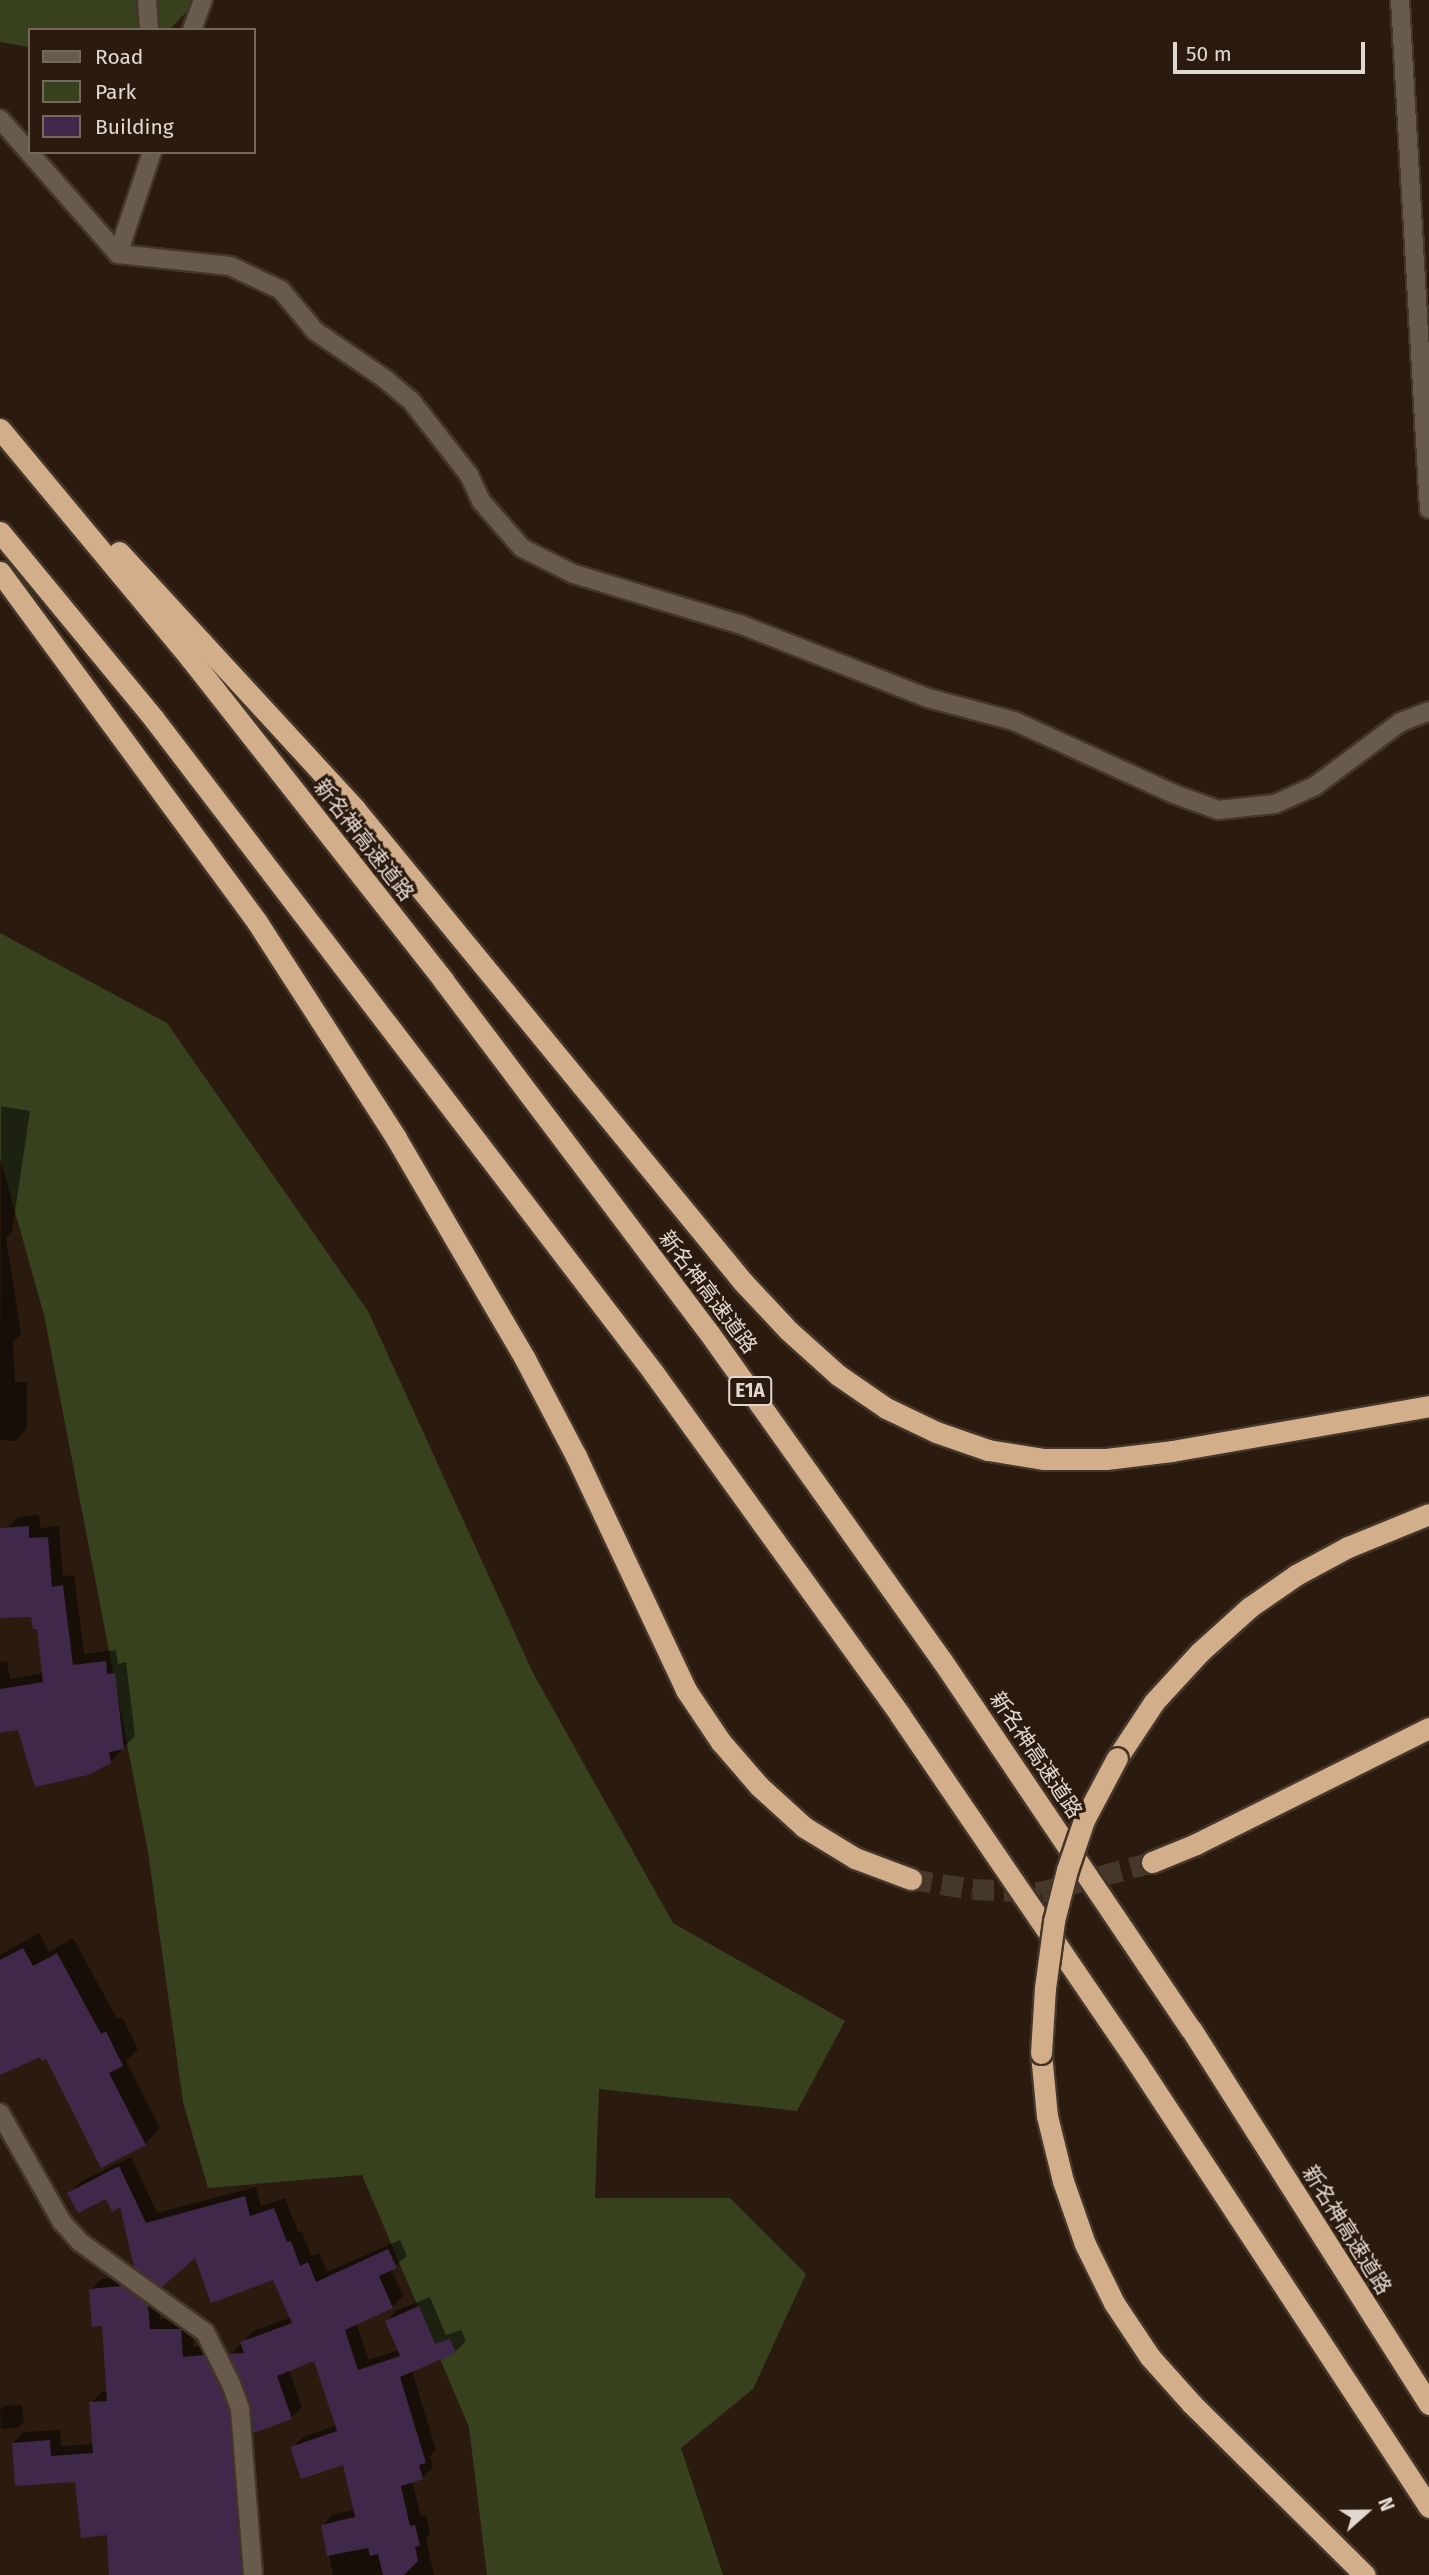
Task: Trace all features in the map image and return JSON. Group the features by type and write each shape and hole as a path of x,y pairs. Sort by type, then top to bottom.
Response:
{"highway":[{"path":"0,421 355,810 542,1034 743,1282 838,1375 886,1408 936,1433 988,1450 1044,1459 1106,1459 1172,1451 1429,1406"},
{"name":"新名神高速道路","path":"0,429 190,658 443,980 707,1330 943,1662 1184,2018 1429,2404"},
{"path":"0,532 154,719 661,1383 969,1816 1138,2064 1429,2507"},
{"path":"0,572 257,922 396,1138 525,1359 620,1546 686,1689 721,1742 759,1786 804,1827 855,1858 911,1879"},
{"path":"1365,2575 1192,2404 1150,2357 1114,2303 1084,2244 1063,2181 1047,2116 1041,2053 1045,1988 1054,1921 1067,1870 1084,1820 1117,1758 1154,1702 1200,1651 1250,1607 1296,1575 1348,1547 1429,1514"},
{"path":"1152,1862 1196,1844 1429,1728"}],"street":[{"path":"147,0 149,28"},
{"path":"193,28 203,0"},
{"path":"1400,0 1429,509"},
{"path":"0,119 28,151"},
{"path":"31,154 118,254 230,266 281,290 315,331 385,379 412,402 469,475 481,501 522,548 574,574 739,624 928,698 1014,722 1174,794 1218,810 1275,804 1315,786 1401,722 1429,711"},
{"path":"118,254 151,154"},
{"path":"0,2113 62,2222 80,2242 205,2332 231,2384 240,2409 253,2575"}],"green space":[{"path":"0,0 198,0 171,28 28,28 28,47 0,42"},
{"path":"0,933 167,1023 368,1311 533,1673 673,1923 845,2021 797,2111 599,2089 595,2198 730,2198 806,2274 753,2389 681,2448 723,2575 487,2575 469,2427 362,2175 208,2188 183,2102 148,1852 44,1315 0,1158"}],"building":[{"path":"29,1526 29,1538 48,1537 52,1587 63,1585 73,1665 106,1661 107,1674 115,1673 124,1749 109,1752 111,1763 88,1775 35,1787 18,1730 0,1733 0,1689 43,1682 37,1629 33,1629 31,1617 0,1618 0,1528"},
{"path":"23,1948 33,1966 57,1953 101,2034 106,2031 123,2066 109,2073 146,2145 101,2168 46,2059 42,2061 40,2057 0,2075 0,1960"},
{"path":"119,2166 146,2223 245,2196 250,2216 274,2208 300,2266 308,2262 316,2282 388,2249 397,2268 379,2276 393,2308 345,2330 358,2370 400,2356 385,2321 419,2306 435,2344 450,2339 456,2353 400,2377 426,2463 419,2465 423,2479 401,2486 410,2526 415,2525 420,2546 415,2547 418,2561 404,2575 383,2575 378,2554 370,2556 368,2548 327,2556 321,2525 355,2517 343,2465 301,2479 290,2447 337,2431 314,2361 277,2376 292,2419 253,2433 251,2405 229,2354 244,2353 240,2342 292,2323 273,2280 211,2303 195,2258 162,2287 134,2267 120,2207 112,2212 106,2199 78,2213 67,2193"},
{"path":"122,2286 148,2305 150,2329 181,2329 183,2357 204,2355 221,2388 229,2411 242,2575 109,2575 107,2535 81,2538 75,2482 15,2486 12,2443 50,2440 51,2456 93,2453 89,2402 107,2401 102,2326 92,2327 89,2289"}],"tunnel":[{"path":"911,1879 973,1889 1041,1892 1152,1862"}]}
